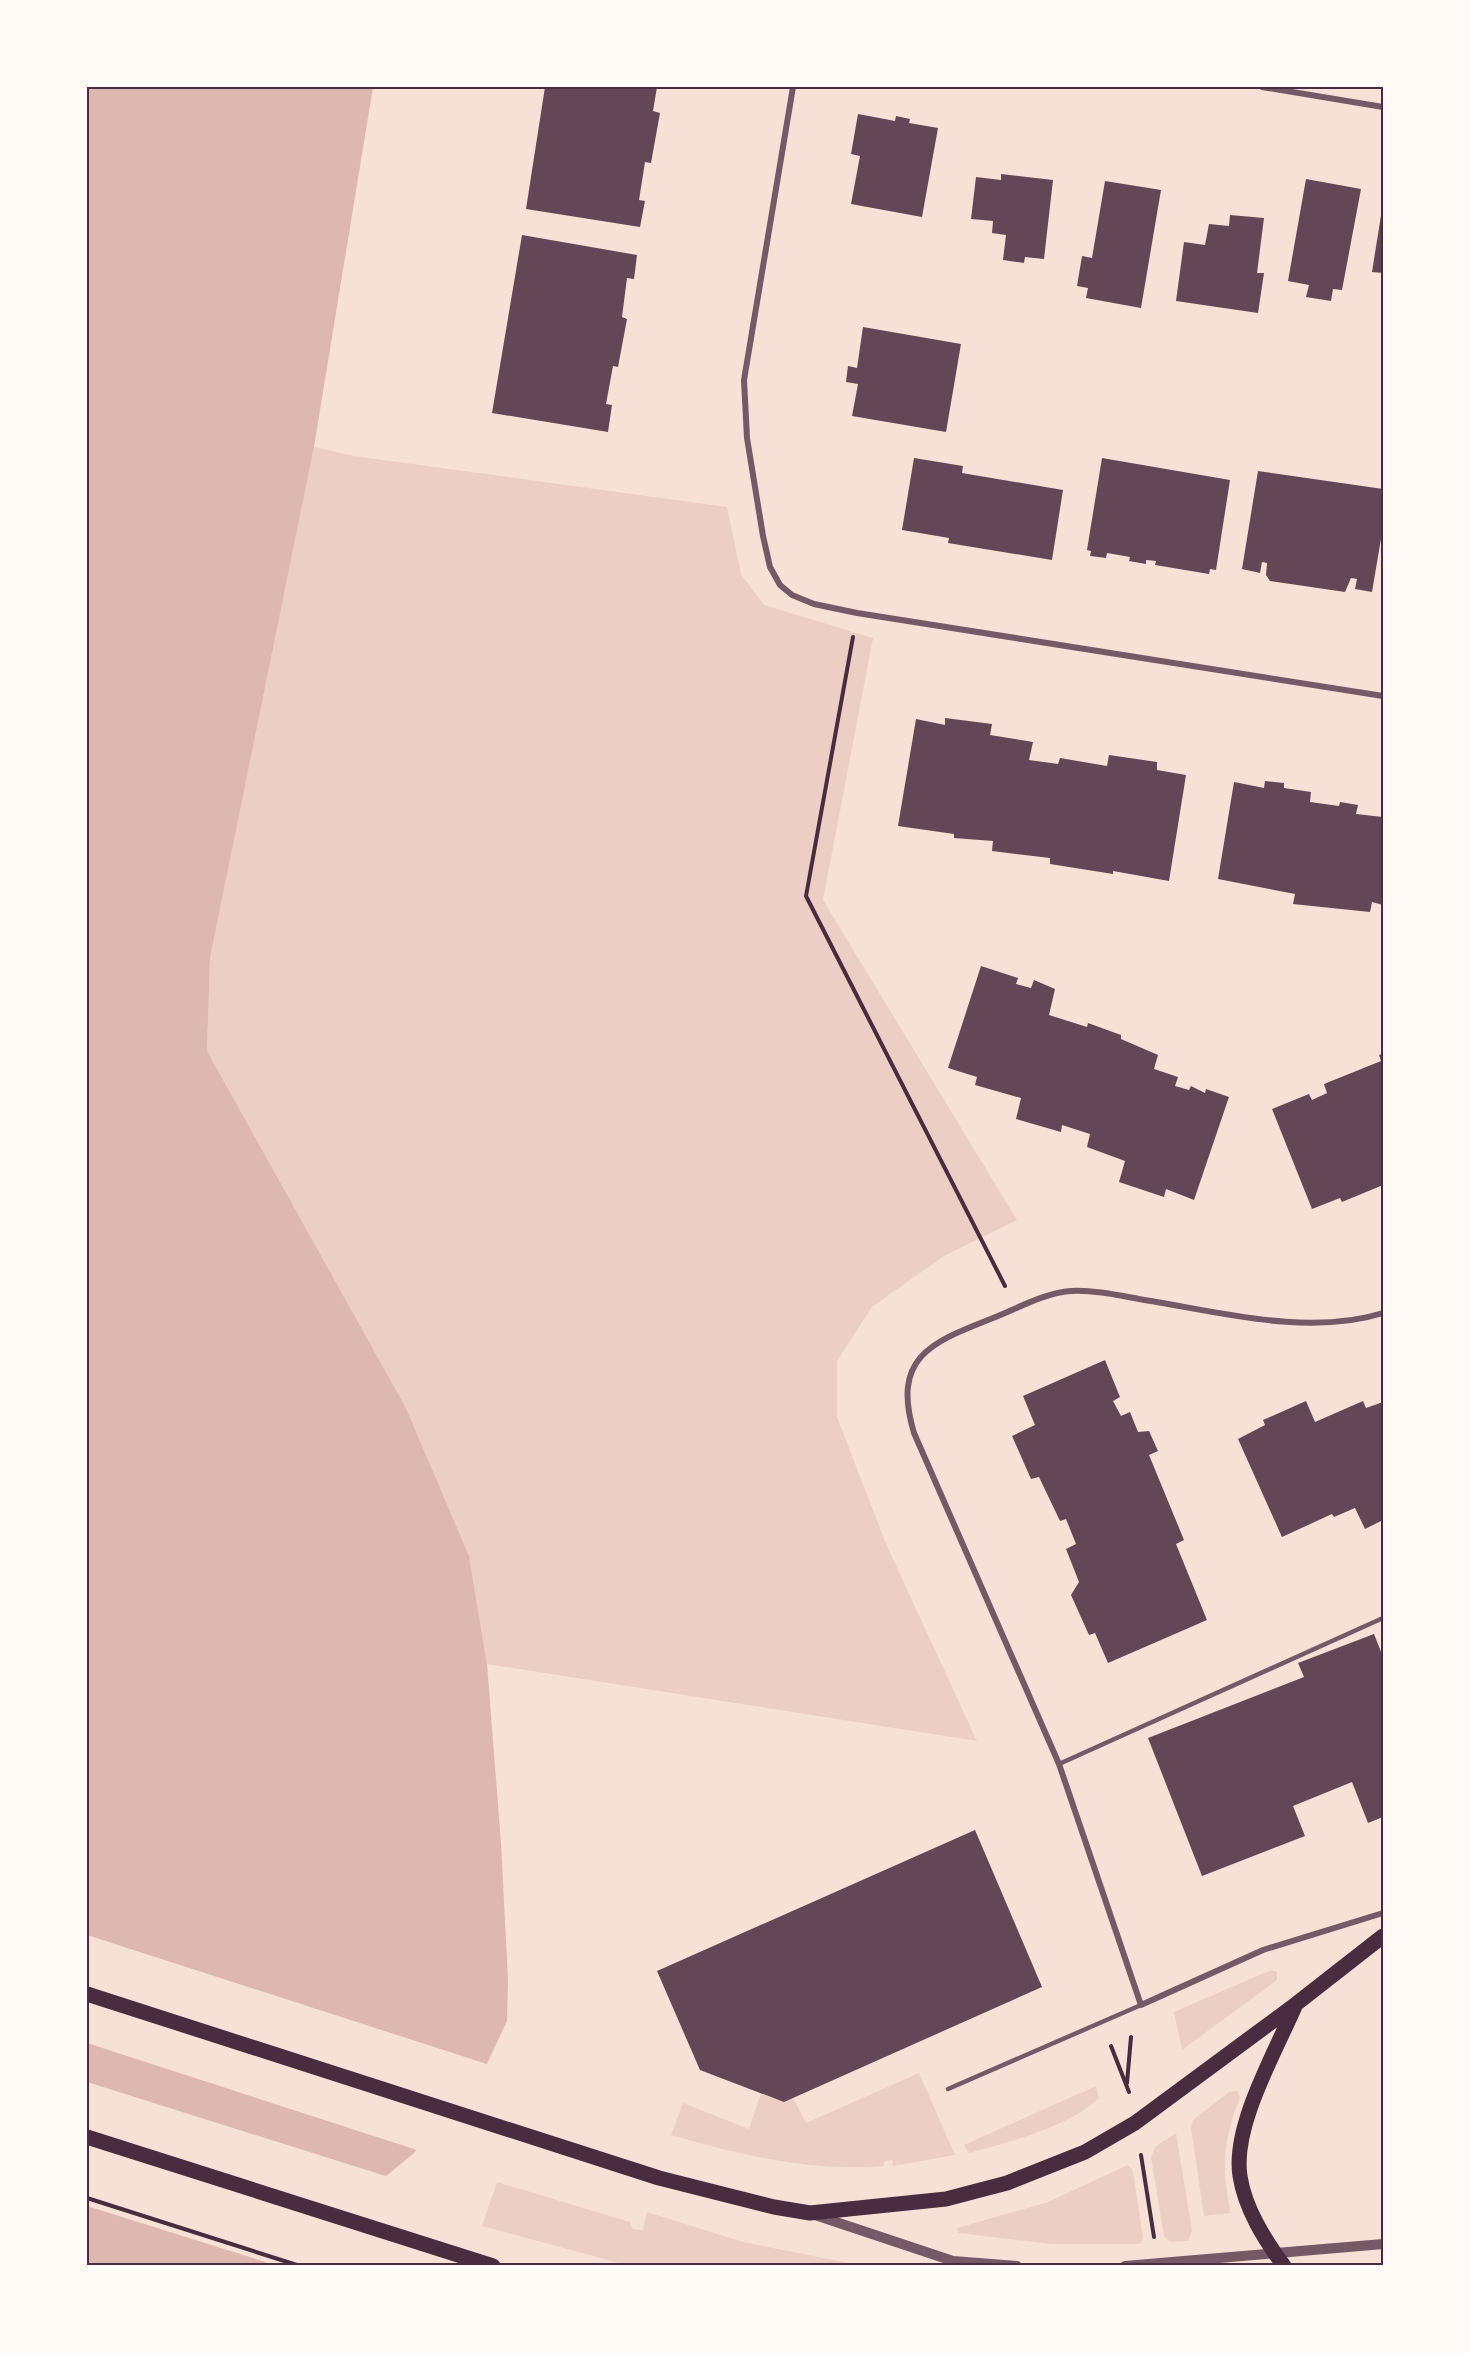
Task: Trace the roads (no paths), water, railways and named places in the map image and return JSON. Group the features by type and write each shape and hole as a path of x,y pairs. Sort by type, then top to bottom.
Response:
{"main road":[{"path":"87,1994 704,2191 810,2213 946,2199 1007,2182 1063,2162 1135,2123 1296,2004 1383,1936"},
{"path":"1284,2266 1274,2252 1245,2196 1239,2161 1244,2126 1296,2004"},
{"path":"87,2137 493,2266"}],"street":[{"path":"794,87 744,380 747,438 763,536 770,567 780,585 792,595 814,604 857,613 1383,696"},
{"path":"1262,87 1383,107"},
{"path":"1383,1313 1365,1319 1317,1324 1073,1291 1056,1293 948,1336 931,1346 917,1361 906,1395 914,1433 1059,1764 1141,2005 1263,1950 1383,1913"},
{"path":"810,2213 953,2261 1017,2266"},
{"path":"1125,2266 1383,2244"}],"lane":[{"path":"1059,1764 1383,1618"},
{"path":"948,2089 1141,2005"}]}
